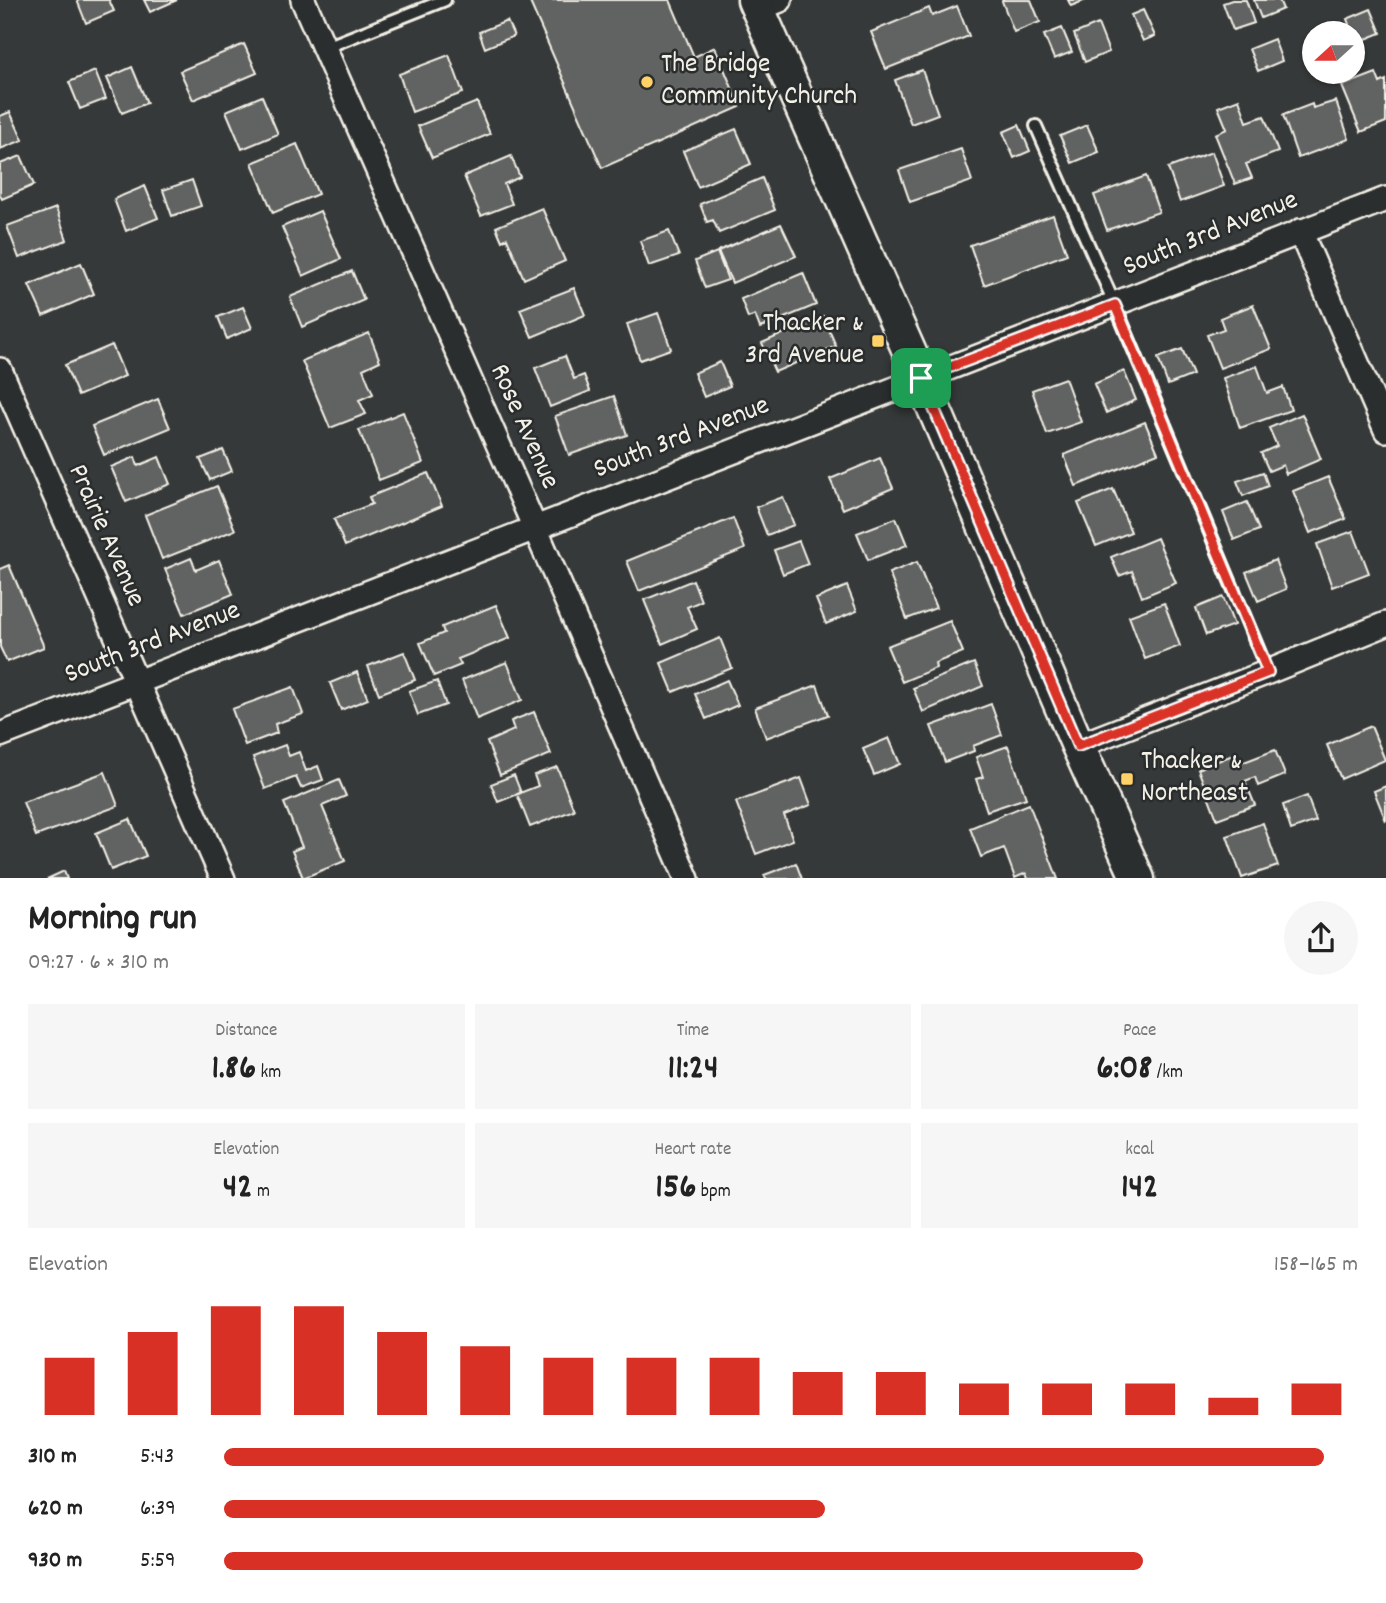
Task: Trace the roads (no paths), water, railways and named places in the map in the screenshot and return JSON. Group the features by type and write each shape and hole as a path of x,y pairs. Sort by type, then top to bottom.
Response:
{"street":[{"name":"Rose Avenue","path":"303,0 687,878"},
{"path":"764,3 1078,746 1138,878"},
{"name":"South 3rd Avenue","path":"0,735 1386,199"},
{"path":"1300,231 1386,430"},
{"name":"Prairie Avenue","path":"0,370 223,878"},
{"path":"1078,746 1386,624"}],"lane":[{"path":"324,48 444,0"},
{"path":"1036,126 1115,305 1268,672"}],"place":[{"name":"The Bridge Community Church","path":"647,82"},
{"name":"Thacker & 3rd Avenue","path":"878,341"},
{"name":"Thacker & Northeast","path":"1127,779"}]}
